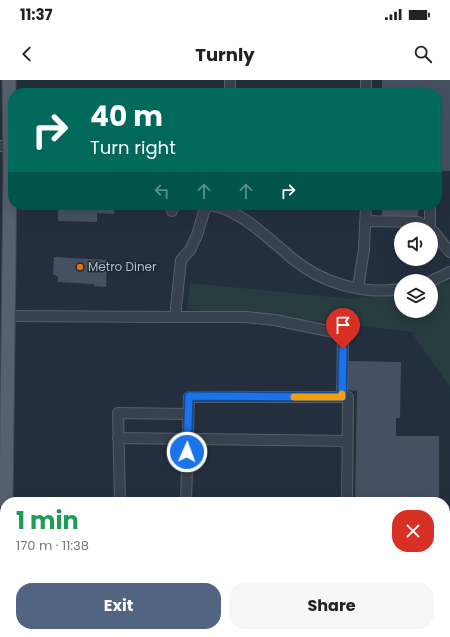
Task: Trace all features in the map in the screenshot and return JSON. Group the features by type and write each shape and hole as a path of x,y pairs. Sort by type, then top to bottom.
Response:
{"main road":[{"path":"6,497 5,319 8,114"}],"street":[{"path":"175,317 181,260 190,250 198,235 205,210"},
{"path":"227,210 246,219 294,260 316,275 336,283 358,288 387,291 394,290"},
{"path":"358,288 364,249 366,210"},
{"path":"430,210 430,222"},
{"path":"366,221 418,222"},
{"path":"438,237 449,248"},
{"path":"438,278 450,272"},
{"path":"5,319 245,317 275,320 343,334 342,397"},
{"path":"186,497 189,396 348,397 347,497"},
{"path":"120,497 118,414 188,414"},
{"path":"118,438 347,441"}],"green space":[{"path":"450,282 450,387 411,332 187,309 190,283 351,299 394,292 394,318 438,318 438,285"}],"building":[{"path":"382,80 450,80 450,171 442,171 442,88 382,88"},
{"path":"58,210 114,210 114,214 97,213 97,222 58,221"},
{"path":"382,210 418,210 418,217 382,217"},
{"name":"Metro Diner","path":"54,257 107,260 106,287 94,286 94,284 58,282 58,277 53,274"},
{"path":"348,361 401,362 400,418 396,418 396,436 439,436 439,497 355,497 357,391 348,390"}],"slow traffic":[{"path":"294,397 342,397 342,394"}],"place":[{"name":"Metro Diner","path":"80,267"}],"route":[{"path":"187,452 189,396 342,397 343,349"}]}
